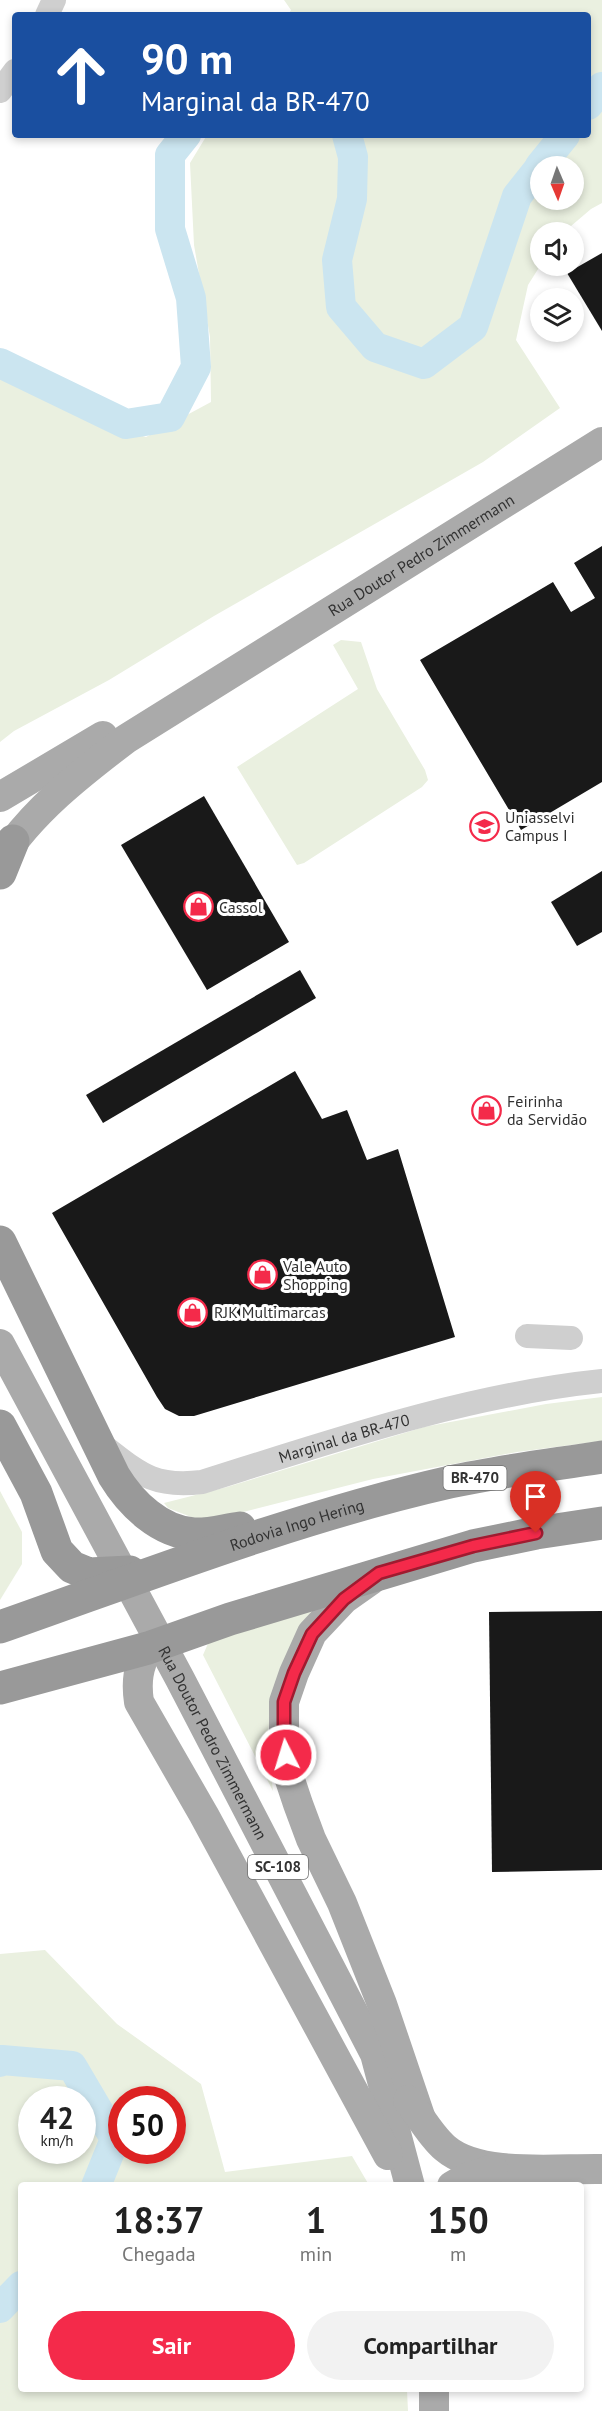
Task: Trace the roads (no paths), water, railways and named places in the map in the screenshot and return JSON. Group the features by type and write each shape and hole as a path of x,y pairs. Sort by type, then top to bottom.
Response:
{"highway":[{"path":"0,873 6,851"},
{"path":"0,1242 114,1476 124,1492 156,1520 174,1531 196,1535 350,1509"},
{"path":"0,1426 36,1493 57,1551 72,1567 89,1574 165,1569"},
{"name":"Rodovia Ingo Hering","path":"0,1627 248,1540 350,1509 451,1482 602,1457"},
{"path":"0,1688 148,1648 230,1619 473,1546 602,1523"}],"main road":[{"name":"Rua Doutor Pedro Zimmermann","path":"6,851 82,773 126,740 602,442"},
{"name":"Rua Doutor Pedro Zimmermann","path":"0,797 117,728 240,669"},
{"name":"Rua Doutor Pedro Zimmermann","path":"0,1344 180,1679 375,2054 409,2182"},
{"path":"379,1573 344,1599 312,1634 284,1702 284,1734 289,1777 298,1804 311,1839 342,1903 374,1984 397,2044 420,2116"},
{"path":"148,1648 140,1664 136,1685 139,1702 204,1815 372,2122 401,2182"},
{"path":"375,2054 444,2147 462,2160 494,2169 602,2169"},
{"path":"462,2182 494,2169"},
{"path":"434,2392 434,2411"}],"street":[{"path":"0,91 12,75"},
{"path":"527,1336 571,1338"},
{"name":"Marginal da BR-470","path":"99,1443 139,1474 162,1483 202,1482 420,1416 542,1389 602,1381"}],"waterway":[{"path":"591,101 602,87"},
{"path":"0,363 126,424 170,417 196,367 191,298 170,229 170,155 184,138"},
{"path":"348,138 353,157 352,199 337,260 341,307 375,347 424,364 473,327 517,196 530,180"},
{"path":"548,156 563,138"},
{"path":"0,2062 2,2060 72,2066 115,2139 98,2182"},
{"path":"0,2308 18,2289"}],"place":[{"name":"Uniasselvi Campus I","path":"484,826"},
{"name":"Cassol","path":"198,907"},
{"name":"Feirinha da Servidão","path":"486,1110"},
{"name":"Vale Auto Shopping","path":"262,1275"},
{"name":"RJK Multimarcas","path":"193,1312"}]}
